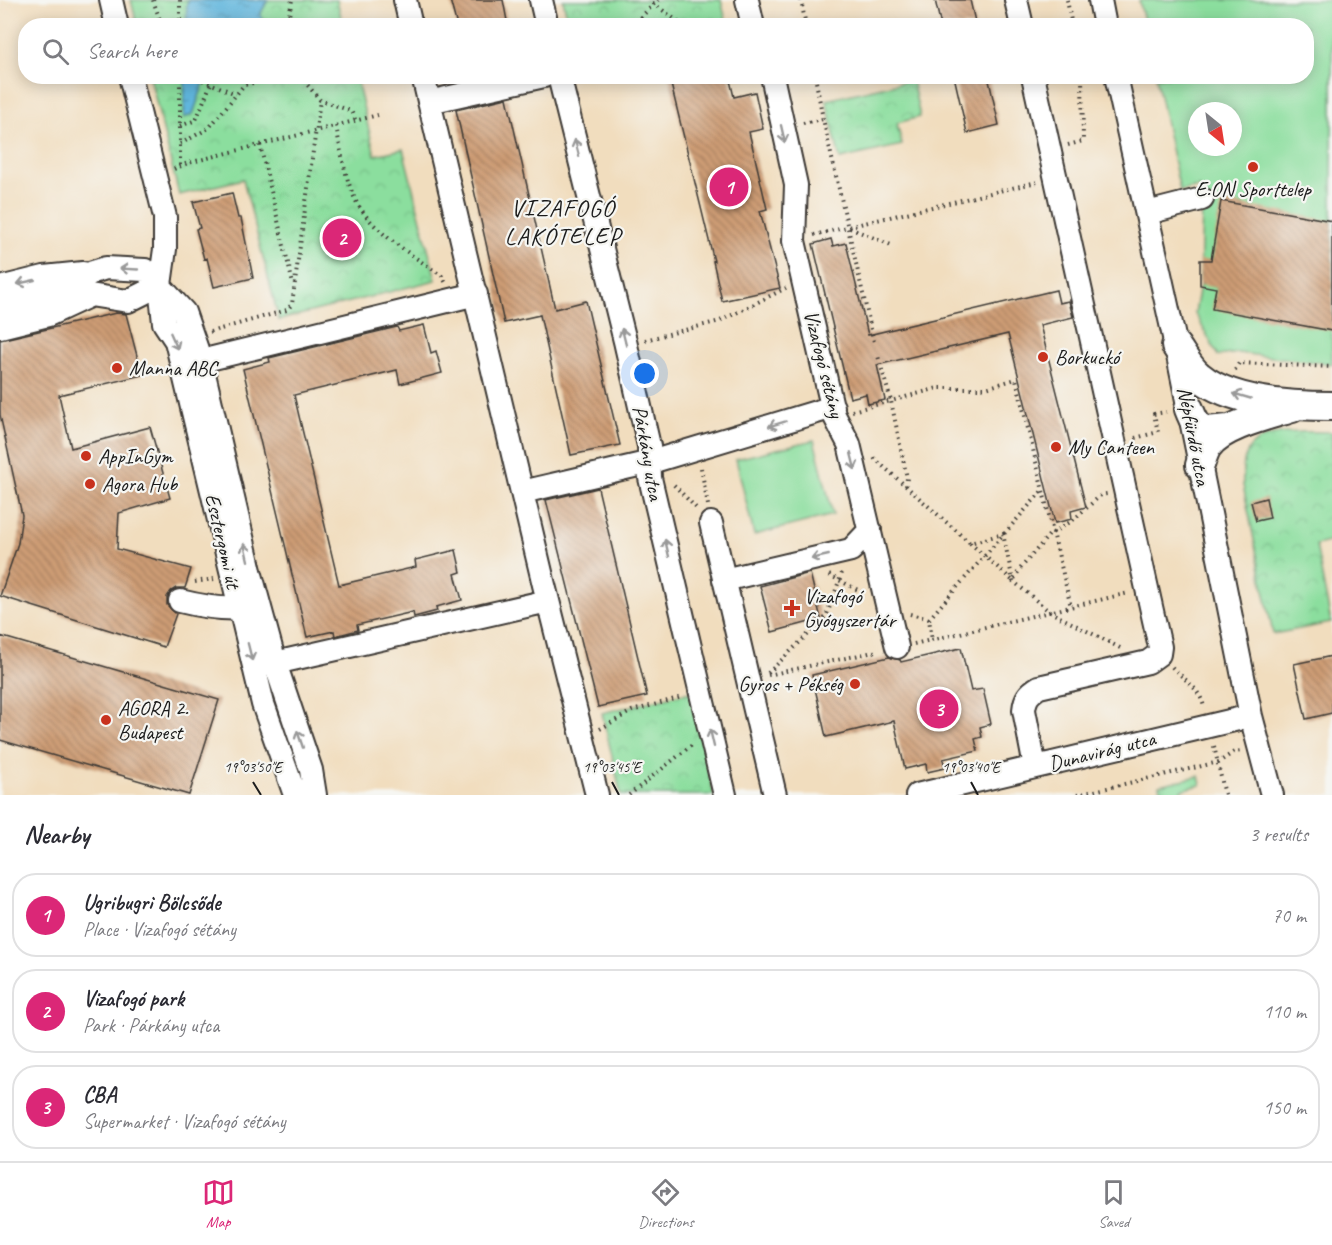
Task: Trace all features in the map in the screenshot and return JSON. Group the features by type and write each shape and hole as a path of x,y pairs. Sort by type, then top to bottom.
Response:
{"main road":[{"path":"1176,346 1198,376 1225,390 1264,402 1300,406 1332,406"},
{"path":"1189,409 1195,425 1206,431 1229,429 1300,406"},
{"path":"1200,465 1207,446 1229,429"}],"street":[{"path":"111,0 115,18"},
{"path":"405,0 409,18"},
{"path":"541,0 545,18"},
{"path":"747,0 751,18"},
{"path":"1017,0 1020,18"},
{"path":"1100,0 1103,18"},
{"name":"Esztergomi út","path":"132,84 165,217 165,249 160,285 164,323 176,341 231,576 250,608 275,663 311,770 315,795"},
{"path":"425,84 466,296 522,492 597,795"},
{"path":"429,102 509,84"},
{"name":"Párkány utca","path":"561,84 625,341 649,446 650,478 725,795"},
{"name":"Vizafogó sétány","path":"774,84 796,185 794,241 833,411 849,444 897,647"},
{"path":"1035,84 1160,646 1153,658 1039,687 1030,693 1024,702 1024,710 1035,767"},
{"name":"Népfürdő utca","path":"1118,84 1176,346 1251,716 1272,795"},
{"path":"1147,213 1202,199"},
{"path":"0,306 54,293 93,272 106,268 145,270 160,285 128,301 90,295 54,293"},
{"path":"0,288 44,277 93,272"},
{"name":"Esztergomi út","path":"160,285 184,312 201,360 250,608 263,704 296,795"},
{"path":"0,327 48,315 90,295"},
{"path":"201,360 466,296"},
{"path":"522,492 651,462 833,411"},
{"path":"711,523 775,795"},
{"path":"724,580 851,550 870,530"},
{"path":"183,592 200,606 250,608"},
{"path":"275,663 548,601"},
{"name":"Dunavirág utca","path":"917,795 1251,716"}],"path":[{"path":"153,0 159,18"},
{"path":"180,0 180,18"},
{"path":"289,18 292,0"},
{"path":"639,18 658,0"},
{"path":"801,0 804,18"},
{"path":"1066,0 1070,18"},
{"path":"653,3 673,18"},
{"path":"180,84 180,165"},
{"path":"180,126 196,120 211,84"},
{"path":"213,84 236,94"},
{"path":"180,144 209,128 244,85 248,84"},
{"path":"307,84 320,100 351,111 356,121"},
{"path":"817,84 874,342"},
{"path":"1050,150 1083,141 1082,84"},
{"path":"200,334 287,310 292,304 320,100"},
{"path":"157,181 180,165 378,116"},
{"path":"336,126 345,170 357,202 375,226 466,296"},
{"path":"260,145 293,288"},
{"path":"794,241 1056,177"},
{"path":"848,227 891,244"},
{"path":"625,341 636,343 720,321 789,286 804,283"},
{"path":"878,359 891,401 907,478 906,486"},
{"path":"1225,390 1239,363 1332,367"},
{"path":"833,411 891,401 938,388 986,388 1016,379 1071,607"},
{"path":"697,448 711,523"},
{"path":"866,451 1050,612 1153,658 1193,685 1203,700 1225,795"},
{"path":"651,462 711,523"},
{"path":"1013,581 1020,569 1049,535 1072,521 1101,495 1125,489"},
{"path":"932,640 929,619 1042,490"},
{"path":"970,543 1003,534"},
{"path":"1003,534 1013,581"},
{"path":"851,550 826,617 764,676 932,640 1147,588"},
{"path":"807,560 839,582 888,606 929,619"},
{"path":"183,592 231,576"},
{"path":"583,739 632,711 701,692"},
{"path":"629,795 710,730"},
{"path":"1077,795 1219,762 1234,752 1259,746"}],"green space":[{"path":"131,0 337,0 341,18 135,18"},
{"path":"563,0 721,0 725,18 567,18"},
{"name":"E.ON Sporttelep","path":"1139,0 1332,0 1332,364 1238,353 1218,356 1195,313 1200,285 1202,206 1200,187 1180,191 1157,84 1314,84 1314,18 1143,18"},
{"path":"152,84 358,84 375,155 403,149 436,280 279,320 243,179 179,195"},
{"path":"895,84 913,84 920,117 897,123 902,145 840,159 826,100"},
{"path":"1332,432 1332,541 1316,545 1331,623 1273,634 1243,485 1245,456 1253,444 1273,435"},
{"path":"814,440 833,515 754,535 736,459"},
{"path":"690,692 714,795 621,795 602,713"},
{"path":"1199,776 1201,785 1181,790 1181,795 1161,795 1159,785"}],"water":[{"path":"189,0 268,0 261,13 261,18 186,18"},
{"path":"185,84 204,84 193,114 184,118"}],"building":[{"path":"450,0 503,0 506,18 455,18"},
{"path":"935,0 970,0 974,18 939,18"},
{"path":"671,84 731,84 734,97 755,92 763,129 749,132 767,209 760,211 780,288 722,301"},
{"path":"956,84 990,84 999,125 967,133"},
{"path":"507,98 555,309 586,301 620,445 571,455 540,315 504,323 456,110"},
{"path":"232,193 238,218 241,218 253,278 214,287 207,258 204,259 196,229 200,228 193,202"},
{"path":"1221,201 1332,221 1332,331 1212,309 1216,288 1200,285 1200,260 1211,260"},
{"path":"831,239 833,246 846,243 868,335 1056,290 1059,303 1069,301 1073,317 1040,325 1086,507 1071,511 1072,519 1055,523 1008,334 877,365 885,400 868,404 866,394 850,398 813,244"},
{"name":"Agora Hub","path":"116,313 126,314 142,375 59,395 71,448 150,427 170,498 119,513 117,549 191,569 185,588 176,588 167,597 167,605 176,614 164,647 0,596 18,543 22,515 0,415 0,340"},
{"path":"424,325 431,353 436,351 442,373 400,384 397,370 294,395 339,585 416,567 415,560 456,550 461,572 455,574 462,600 436,607 437,611 414,617 413,612 357,625 358,630 335,636 334,631 307,637 243,369 270,362 269,358 397,327 399,331"},
{"path":"598,488 647,696 598,707 546,500"},
{"path":"1266,498 1270,518 1256,521 1251,502"},
{"name":"Vizafogó Gyógyszertár","path":"810,573 821,619 772,632 760,586"},
{"name":"AGORA 2. Budapest","path":"0,636 219,700 189,795 0,740"},
{"path":"961,648 971,691 983,689 991,724 980,727 982,737 975,739 978,751 943,759 945,768 927,772 926,764 905,769 894,721 826,737 812,675 889,657 901,662"},
{"path":"1332,656 1332,713 1306,719 1294,664"}],"place":[{"name":"E.ON Sporttelep","path":"1253,167"},
{"name":"Ugribugri Bölcsőde","path":"729,187"},
{"name":"Vizafogó park","path":"342,238"},
{"name":"Borkuckó","path":"1043,357"},
{"name":"Manna ABC","path":"117,368"},
{"name":"My Canteen","path":"1056,447"},
{"name":"AppInGym","path":"86,456"},
{"name":"Agora Hub","path":"90,484"},
{"name":"Vizafogó Gyógyszertár","path":"792,608"},
{"name":"Gyros + Pékség","path":"855,684"},
{"name":"CBA","path":"939,709"},
{"name":"AGORA 2. Budapest","path":"106,720"}],"district":[{"name":"VIZAFOGÓ LAKÓTELEP","path":"563,222"}]}
